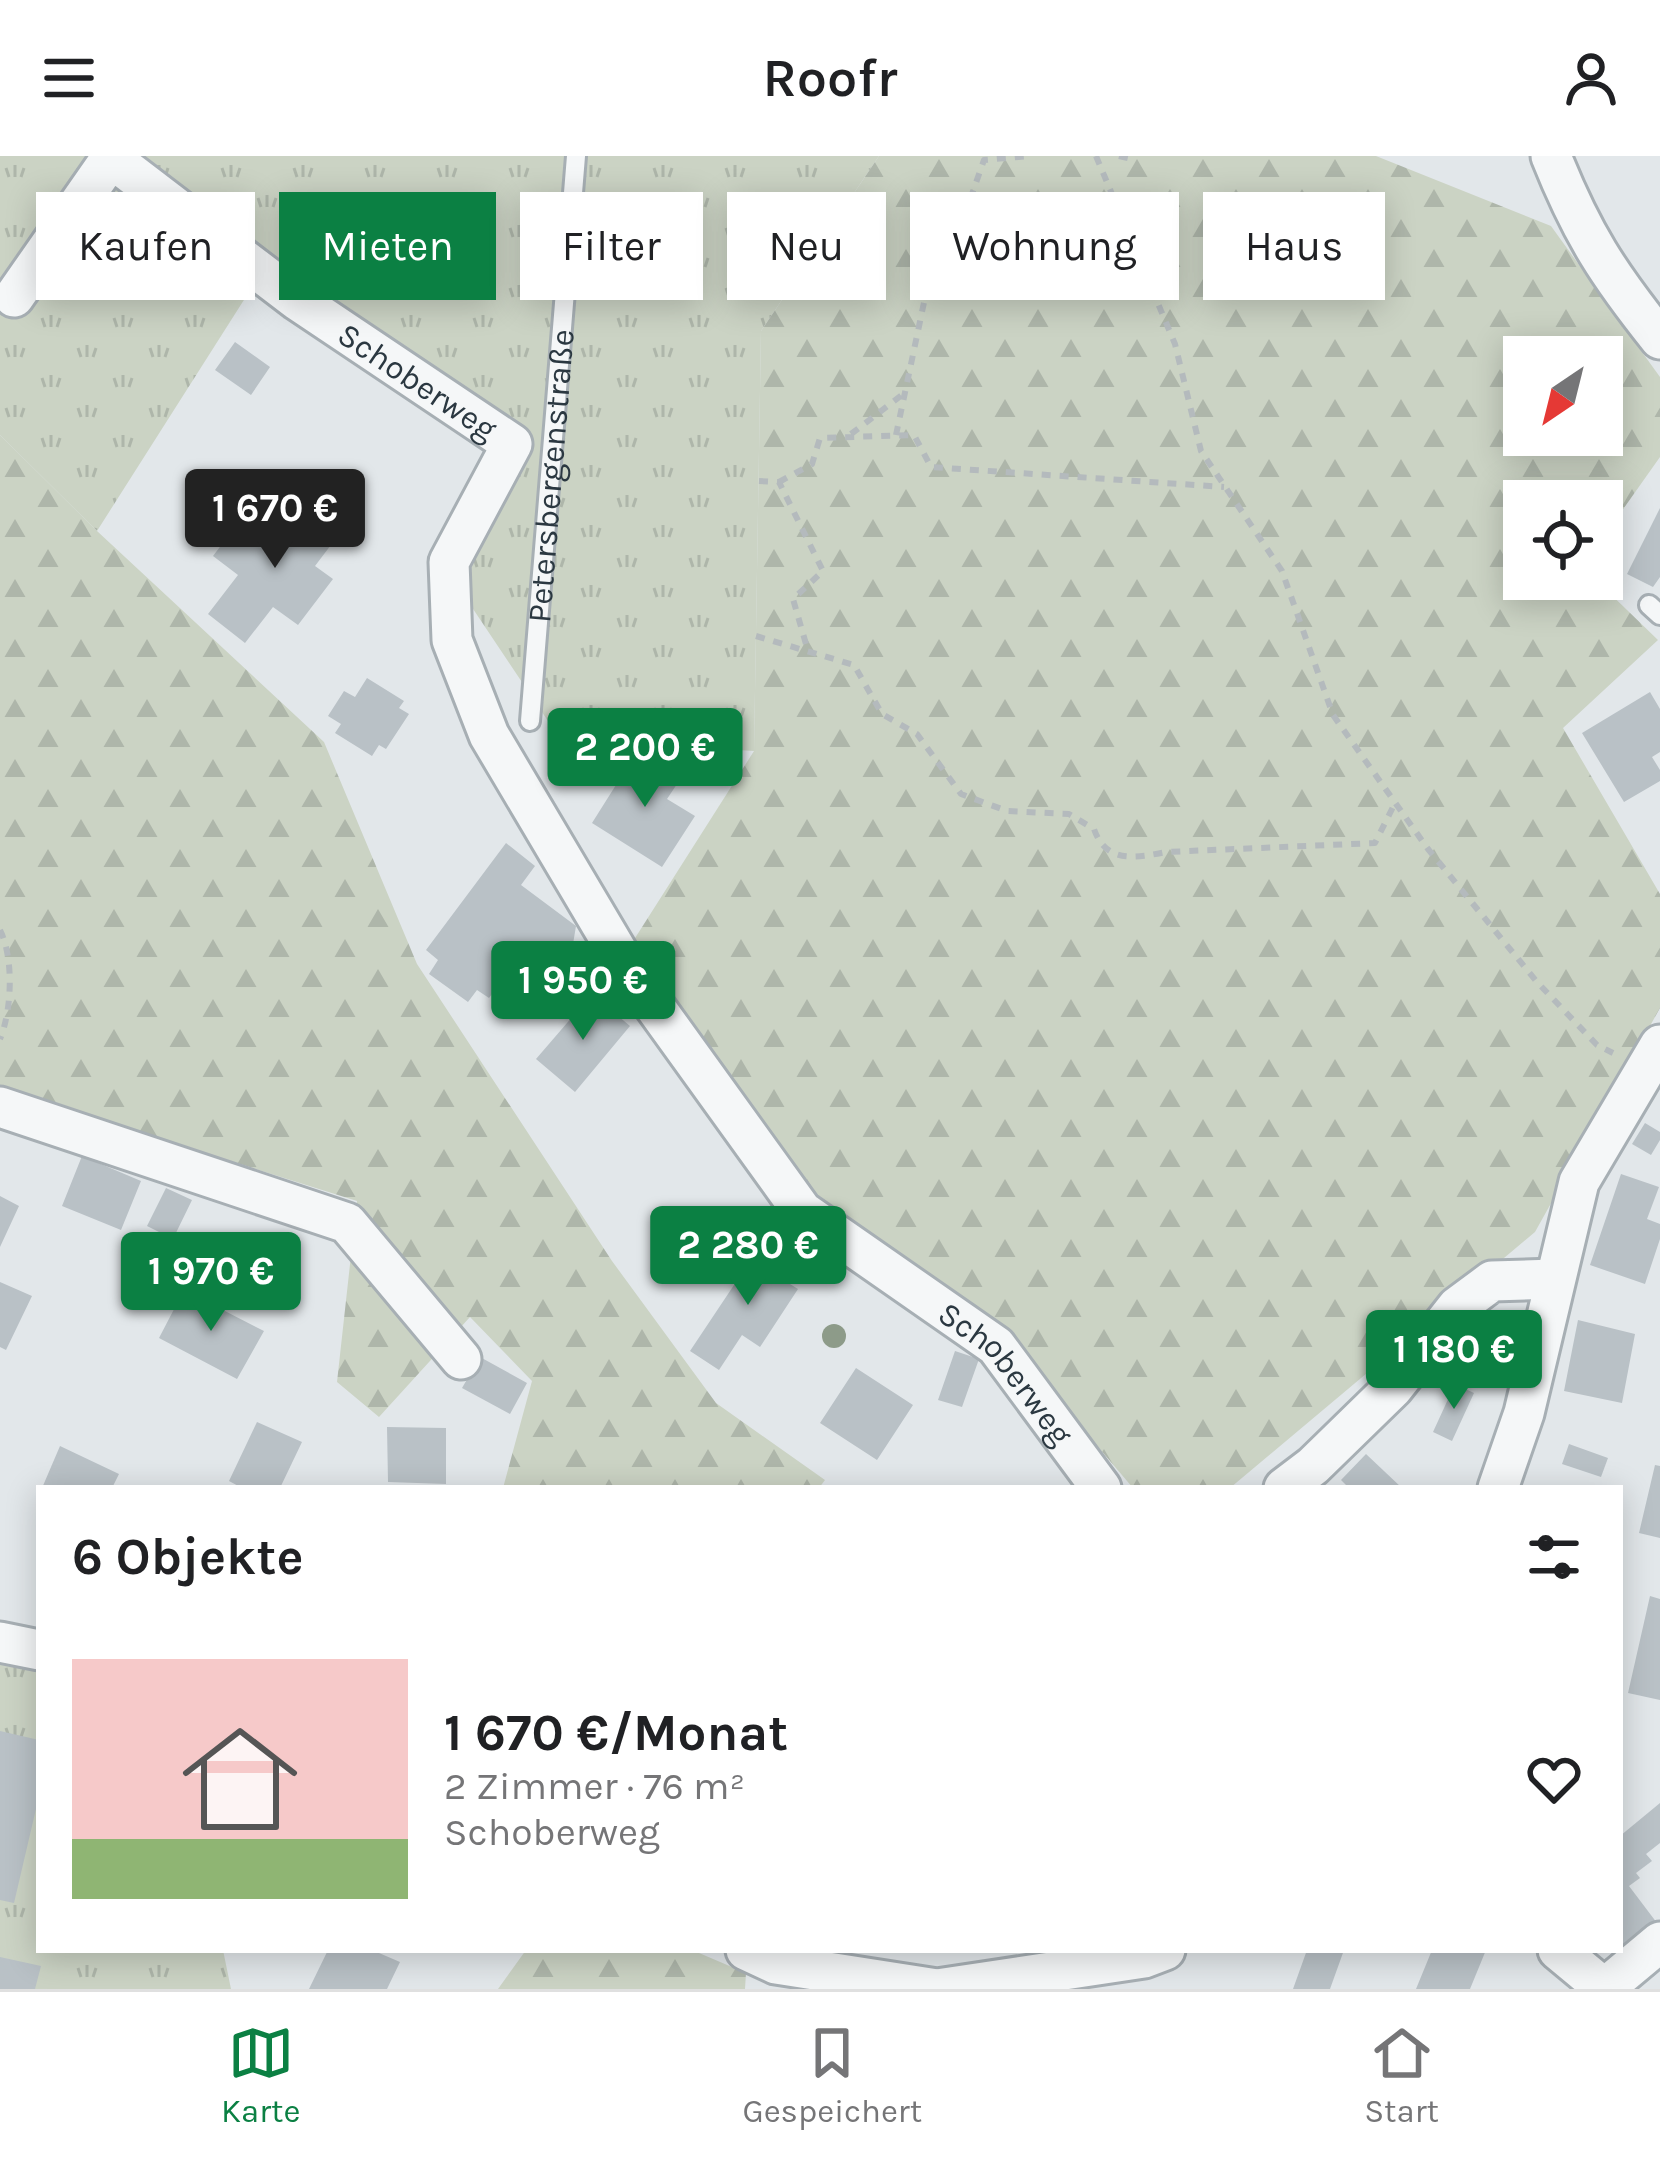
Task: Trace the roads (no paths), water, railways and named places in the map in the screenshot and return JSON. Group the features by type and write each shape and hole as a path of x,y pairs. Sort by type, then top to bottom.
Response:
{"street":[{"path":"1551,156 1576,219 1606,270 1660,339"},
{"name":"Schoberweg","path":"14,297 111,158 298,300 512,444 449,562 452,640 490,735 627,968 802,1210 996,1346 1099,1485"},
{"path":"1499,1485 1524,1413 1580,1182 1653,1058"},
{"path":"0,1107 347,1223 461,1359"},
{"path":"1288,1485 1393,1388 1457,1306 1492,1281 1554,1279"},
{"path":"0,1642 36,1649"},
{"path":"1562,1953 1605,1989 1660,1942"},
{"path":"752,1953 776,1964 937,1989 1158,1953"}],"lane":[{"name":"Petersbergenstraße","path":"530,722 576,156"}]}
